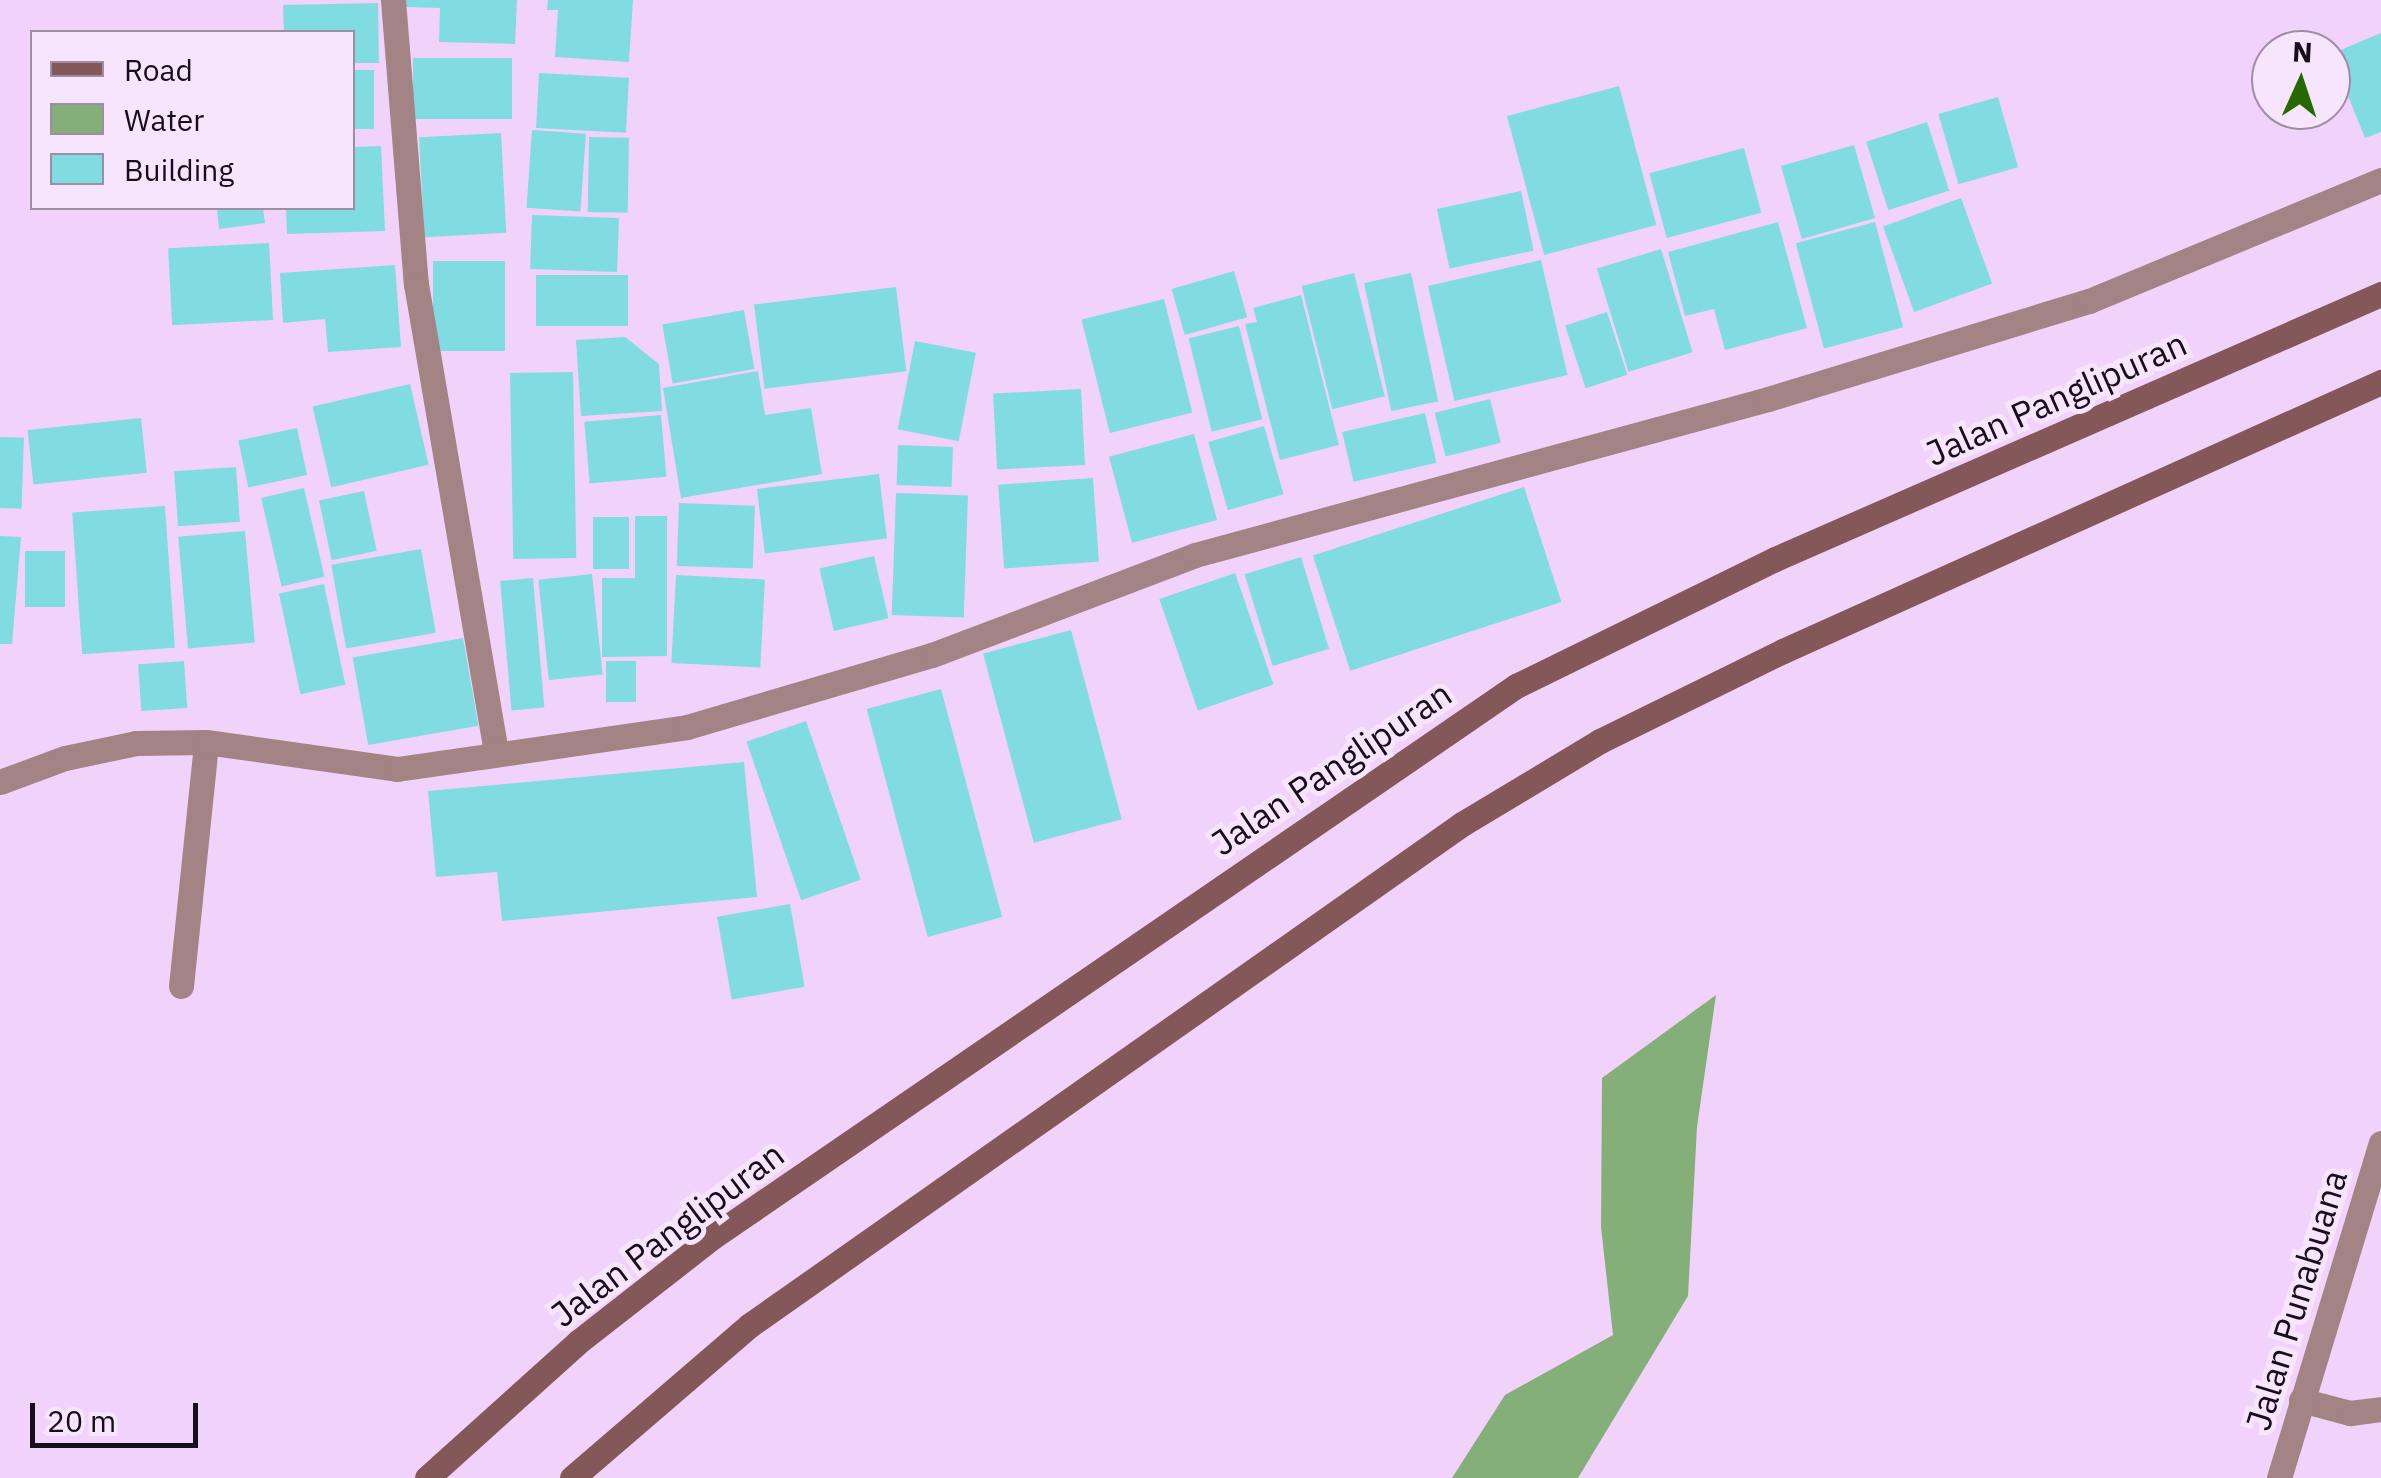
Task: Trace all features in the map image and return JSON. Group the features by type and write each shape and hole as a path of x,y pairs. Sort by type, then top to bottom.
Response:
{"main road":[{"name":"Jalan Panglipuran","path":"426,1478 578,1342 711,1238 1516,686 1775,559 2381,294"},
{"path":"572,1478 750,1326 1477,815 1600,742 1784,651 2381,382"}],"street":[{"path":"393,0 416,284 496,754"},
{"path":"0,782 64,758 136,744 206,742 397,769 687,727 830,689 1196,556 1768,398 2089,300 2381,180"},
{"path":"181,986 206,742"},
{"name":"Jalan Punabuana","path":"2278,1478 2381,1142"},
{"path":"2301,1400 2350,1413 2381,1409"}],"water":[{"path":"1716,995 1697,1127 1688,1296 1578,1478 1452,1478 1505,1395 1613,1335 1601,1227 1602,1078"}],"building":[{"path":"406,0 517,0 515,44 439,42 440,8 405,7"},
{"path":"548,0 633,0 629,62 555,57 558,10 547,10"},
{"path":"378,3 379,63 355,63 355,30 284,30 283,5"},
{"path":"2381,33 2381,132 2365,138 2351,103 2351,46"},
{"path":"413,58 512,58 512,119 413,119"},
{"path":"355,70 374,70 374,129 355,129"},
{"path":"539,73 629,78 626,133 536,128"},
{"path":"1619,86 1656,225 1544,255 1507,116"},
{"path":"1998,97 2018,167 1959,184 1938,114"},
{"path":"1927,122 1949,190 1888,210 1866,142"},
{"path":"532,130 586,134 580,212 527,208"},
{"path":"501,133 506,233 424,237 419,137"},
{"path":"589,137 629,138 628,213 588,212"},
{"path":"1854,145 1875,218 1802,239 1781,166"},
{"path":"381,146 385,231 287,234 286,210 355,210 355,147"},
{"path":"1744,148 1761,213 1667,238 1649,173"},
{"path":"1521,191 1534,251 1450,269 1437,209"},
{"path":"1961,198 1992,284 1914,312 1883,226"},
{"path":"217,210 263,210 265,223 219,229"},
{"path":"532,215 619,218 617,272 530,269"},
{"path":"1778,222 1807,328 1725,350 1714,309 1685,316 1668,252"},
{"path":"1875,222 1903,327 1824,349 1796,243"},
{"path":"269,243 273,320 172,325 168,248"},
{"path":"1661,249 1693,352 1629,372 1597,269"},
{"path":"1541,260 1568,375 1455,401 1428,286"},
{"path":"433,261 505,261 505,351 433,351"},
{"path":"395,265 401,347 328,352 325,319 283,323 280,273"},
{"path":"1234,271 1247,317 1185,335 1172,289"},
{"path":"1354,273 1385,396 1332,409 1302,286"},
{"path":"1411,273 1438,401 1391,411 1364,283"},
{"path":"536,275 628,275 628,326 536,326"},
{"path":"896,287 906,371 764,389 754,304"},
{"path":"1301,295 1339,445 1280,460 1245,324 1257,322 1253,308"},
{"path":"1164,299 1192,413 1110,433 1082,320"},
{"path":"744,310 754,369 673,384 662,324"},
{"path":"1607,312 1627,375 1586,388 1565,326"},
{"path":"1239,326 1262,419 1212,432 1189,339"},
{"path":"625,337 659,364 662,411 581,416 576,340"},
{"path":"915,341 976,353 959,441 898,429"},
{"path":"758,371 765,415 811,408 822,474 681,498 663,388"},
{"path":"573,372 576,558 513,559 510,373"},
{"path":"410,384 429,465 331,487 313,406"},
{"path":"1081,389 1085,465 997,470 993,394"},
{"path":"1490,399 1501,443 1446,456 1435,413"},
{"path":"1425,413 1436,463 1354,482 1342,432"},
{"path":"661,415 666,477 590,483 584,422"},
{"path":"141,418 147,473 33,485 28,430"},
{"path":"1264,426 1284,494 1228,510 1208,442"},
{"path":"297,428 307,475 248,487 238,440"},
{"path":"1194,434 1217,520 1132,543 1109,457"},
{"path":"0,437 24,438 22,509 0,508"},
{"path":"898,445 953,447 952,487 897,485"},
{"path":"236,467 240,522 178,526 174,471"},
{"path":"879,474 887,539 765,554 757,489"},
{"path":"1093,478 1099,562 1004,568 998,485"},
{"path":"1524,487 1561,602 1350,671 1313,556"},
{"path":"304,488 324,577 282,587 261,498"},
{"path":"364,491 377,551 332,560 319,501"},
{"path":"896,493 968,496 964,617 892,615"},
{"path":"679,503 755,506 753,569 677,566"},
{"path":"165,506 175,648 82,654 72,512"},
{"path":"635,516 667,516 667,656 602,657 602,578 635,578"},
{"path":"593,517 629,517 629,569 593,569"},
{"path":"245,531 255,643 188,648 178,537"},
{"path":"0,536 21,537 12,644 0,644"},
{"path":"421,549 436,633 346,649 331,565"},
{"path":"25,551 65,551 65,607 25,607"},
{"path":"874,556 888,618 834,631 819,569"},
{"path":"1301,557 1329,649 1273,666 1245,574"},
{"path":"1235,573 1273,685 1198,711 1159,599"},
{"path":"592,574 603,674 549,680 538,580"},
{"path":"676,575 765,580 760,668 671,663"},
{"path":"533,578 544,708 511,710 500,581"},
{"path":"324,584 345,685 300,694 279,594"},
{"path":"1071,630 1122,819 1034,843 983,654"},
{"path":"463,638 478,726 368,745 353,657"},
{"path":"184,661 187,708 141,711 138,664"},
{"path":"606,661 636,661 636,702 606,702"},
{"path":"941,689 1002,917 928,937 867,709"},
{"path":"806,721 861,880 801,900 746,742"},
{"path":"744,762 757,897 502,921 497,872 436,877 428,791"},
{"path":"790,904 805,987 732,1000 717,917"}]}
